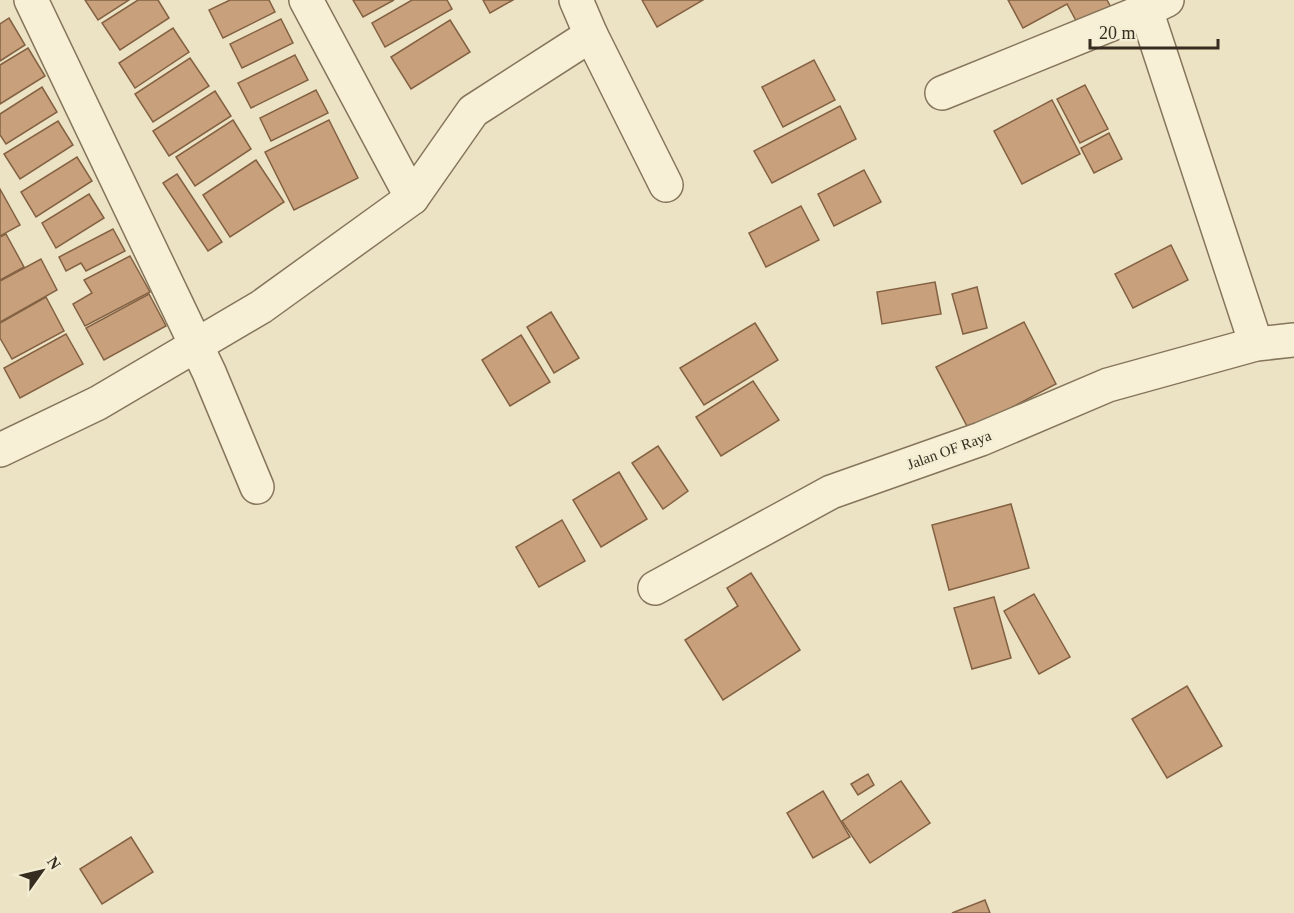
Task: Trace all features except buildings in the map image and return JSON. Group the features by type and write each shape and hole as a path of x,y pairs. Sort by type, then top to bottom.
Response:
{"street":[{"path":"32,0 209,372 257,487"},
{"path":"306,0 412,198"},
{"path":"576,0 666,185"},
{"path":"942,93 1157,5 1256,344"},
{"path":"0,450 98,403 261,307 412,198 473,111 591,34"},
{"name":"Jalan OF Raya","path":"655,588 831,492 981,439 1108,385 1256,344 1294,340"}]}
